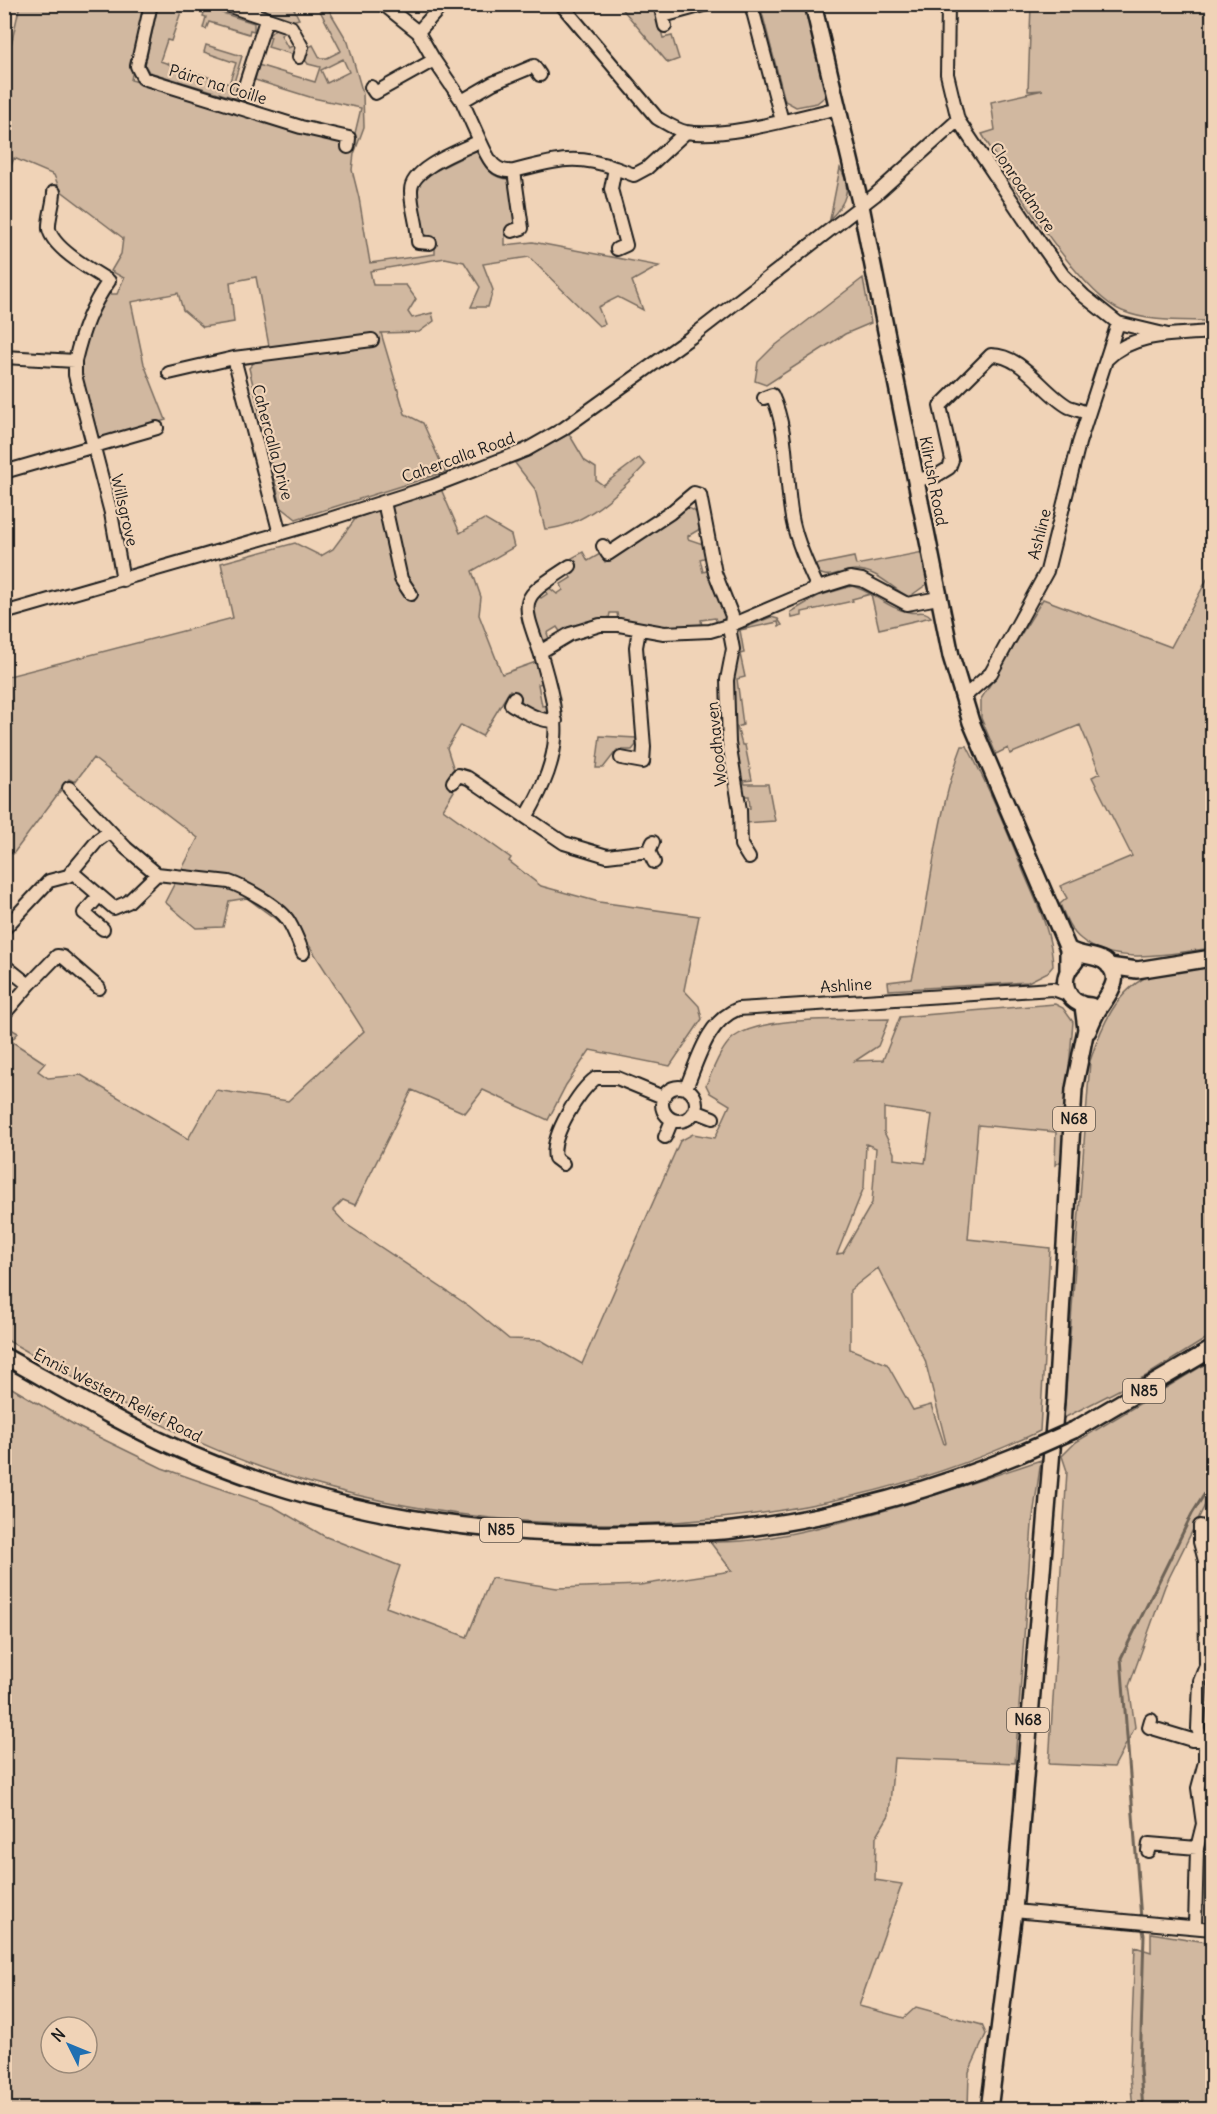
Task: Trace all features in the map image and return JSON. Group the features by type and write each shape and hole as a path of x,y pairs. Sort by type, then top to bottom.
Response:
{"main road":[{"name":"Kilrush Road","path":"813,4 861,206 938,598 964,697 985,756 1068,949 1064,984"},
{"path":"1068,949 1078,955 1095,957 1109,966 1137,970 1212,958"},
{"path":"1087,957 1077,961 1064,984 1083,1006 1094,1006 1108,997 1114,978 1109,966"},
{"name":"N68","path":"1083,1043 1098,1010 1124,976 1137,970"},
{"name":"N68","path":"988,2109 1014,1911 1056,1395 1074,1089 1086,1015 1083,1006"},
{"name":"Ennis Western Relief Road","path":"4,1356 173,1447 234,1470 345,1504 411,1518 479,1528 608,1535 730,1530 878,1503 959,1479 1074,1430 1212,1349"}],"street":[{"name":"Páirc na Coille","path":"151,4 137,66 143,78 301,127 349,138 348,147"},
{"path":"224,4 260,13 291,27 302,48 299,57"},
{"path":"383,4 418,32 462,101 493,167 504,172 550,161 580,158 634,175 647,168 686,132"},
{"path":"418,32 443,4"},
{"path":"561,4 657,118 686,132 720,132 838,108"},
{"path":"663,16 706,4"},
{"path":"751,4 782,121"},
{"path":"861,206 958,120 947,74 948,4"},
{"name":"Páirc na Coille","path":"243,92 260,13"},
{"path":"370,87 375,93 434,60"},
{"path":"462,101 493,83 534,66 540,75"},
{"name":"Clonroadmore","path":"958,120 1063,275 1100,310 1118,322 1168,335"},
{"path":"430,243 418,242 410,189 415,177 426,168 480,141"},
{"path":"615,168 610,189 626,245 617,249"},
{"path":"512,231 522,228 514,171"},
{"name":"Willsgrove","path":"54,192 49,229 53,239 82,265 109,281 96,298 84,324 75,361 75,375 111,513 123,580"},
{"name":"Cahercalla Road","path":"4,613 384,502 526,450 563,429 694,335 861,206"},
{"name":"Ashline","path":"964,697 991,673 1047,572 1087,413 1118,322"},
{"path":"1106,360 1118,348 1145,339 1212,332"},
{"path":"169,373 234,358 372,340"},
{"path":"916,480 936,476 950,468 952,459 940,406 991,355 1001,355 1041,381 1068,406 1087,413"},
{"path":"4,357 75,361"},
{"name":"Cahercalla Drive","path":"234,358 280,534"},
{"path":"764,398 772,394 777,405 787,464 793,523 818,588"},
{"path":"4,472 157,428"},
{"name":"Woodhaven","path":"603,546 608,554 670,513 694,493 700,495 702,515 715,573 732,616 733,649 727,680 729,743 740,810 741,845 749,858"},
{"path":"384,502 401,579 411,594"},
{"path":"527,816 554,760 556,721 555,700 526,611 531,596 538,587 555,583 570,566"},
{"path":"540,652 558,639 585,628 620,625 639,630 688,633 731,625 818,588 850,578 862,580 907,604 938,598"},
{"path":"621,758 643,762 644,747 636,647 639,630"},
{"path":"514,698 511,704 531,716 546,721 556,721"},
{"path":"453,782 458,775 468,778 564,843 585,851 607,856 652,852"},
{"path":"69,788 142,864 157,874 238,885 283,914 289,921 303,953"},
{"path":"4,929 49,881 72,872 88,851 110,831"},
{"path":"72,872 98,897 114,908 120,908 157,874"},
{"path":"98,897 84,913 103,929"},
{"path":"4,1014 57,956 63,957 99,988"},
{"path":"4,965 29,985"},
{"name":"Ashline","path":"686,1088 712,1028 729,1013 738,1009 1064,984"},
{"path":"562,1164 555,1158 555,1142 582,1090 596,1078 617,1078 663,1097"},
{"path":"674,1087 686,1088 696,1099 695,1111 685,1120 672,1120 662,1109 663,1097 674,1087"},
{"path":"695,1111 713,1118"},
{"path":"665,1137 672,1120"},
{"path":"1196,1926 1197,1848 1203,1824 1198,1788 1205,1762 1205,1747 1198,1729 1200,1680 1209,1665 1209,1561 1200,1542 1200,1526"},
{"path":"1151,1720 1149,1726 1192,1740 1201,1740"},
{"path":"1148,1851 1149,1844 1197,1848"},
{"path":"1014,1911 1212,1929"}],"shaded area":[{"path":"10,5 146,5 132,60 134,63 131,80 341,142 351,150 361,108 313,98 255,80 258,65 315,82 320,67 308,64 303,57 307,48 313,45 320,58 327,58 341,51 317,5 326,5 348,42 363,94 364,127 354,154 352,170 370,263 435,254 435,239 422,233 418,195 415,194 419,181 430,171 435,171 475,151 491,173 508,179 510,184 514,218 518,222 505,230 505,245 533,242 659,266 632,281 643,310 618,297 598,307 605,324 599,326 529,257 483,264 493,290 488,307 471,307 480,287 464,262 445,258 370,271 373,285 406,285 416,299 408,312 412,318 432,313 434,321 419,332 381,333 405,414 423,423 445,472 296,519 281,507 249,368 269,346 256,277 230,282 234,322 203,327 183,310 178,293 131,302 144,364 166,420 100,439 94,434 88,412 81,377 81,362 87,331 95,314 107,294 117,294 124,278 111,271 121,254 123,238 60,190 54,175 14,158 5,182 5,72 19,9","holes":["343,59 349,72 327,83 321,70"]},
{"path":"158,5 197,5 254,23 254,31 250,30 249,34 209,22 206,29 203,28 206,17 203,16 204,13 183,6 171,41 167,40 160,61 229,84 236,63 204,52 206,45 242,56 231,92 246,98 245,101 149,72 145,65"},
{"path":"265,5 292,5 299,19 288,22 267,12 264,9"},
{"path":"619,5 654,5 663,38 672,36 679,59 668,63"},
{"path":"760,5 807,5 827,95 817,103 796,107 785,101"},
{"path":"1031,5 1212,5 1212,321 1167,320 1133,315 1105,300 1066,259 1026,204 982,134 995,130 991,102 1043,90 1028,91"},
{"path":"277,27 288,31 281,35 288,48 295,45 297,47 295,55 268,47 271,37 268,36"},
{"path":"840,168 846,182 846,195 840,208 830,219"},
{"path":"863,278 871,323 845,334 766,385 755,381 758,362 772,348"},
{"path":"569,434 585,461 596,468 596,480 603,485 639,458 645,465 625,486 587,515 559,527 545,529 535,489 515,463"},
{"path":"441,489 460,533 484,519 511,535 514,547 472,571 481,597 479,615 502,674 536,662 544,683 538,684 542,706 548,705 548,712 541,715 522,707 521,697 510,690 482,736 461,725 447,748 454,770 446,783 454,791 443,809 511,858 509,861 541,886 599,902 699,916 684,990 699,1006 702,1019 670,1066 590,1050 566,1085 548,1120 483,1090 465,1113 412,1090 355,1205 343,1200 333,1210 346,1224 469,1306 509,1339 541,1340 582,1364 680,1141 693,1134 715,1138 730,1105 710,1093 706,1085 721,1053 734,1037 748,1030 786,1022 889,1019 878,1046 855,1061 883,1060 900,1017 1055,1004 1063,1008 1073,1022 1061,1161 1055,1165 1056,1132 978,1125 968,1239 1050,1248 1040,1431 949,1468 854,1496 755,1514 655,1523 555,1523 455,1513 357,1495 263,1468 164,1426 5,1339 4,1025 18,1033 11,1041 45,1063 38,1071 48,1078 81,1075 188,1139 216,1090 288,1101 364,1031 307,942 247,898 229,901 223,927 196,928 165,902 198,838 93,758 75,782 69,779 13,854 5,849 5,677 233,618 221,563 295,543 321,556 333,549 356,518","holes":["884,1108 932,1115 925,1163 894,1159 894,1153 884,1132","866,1144 876,1148 872,1203 843,1253 837,1254 864,1187","878,1268 925,1360 946,1443 944,1444 931,1405 913,1410 887,1364 850,1349 850,1290"]},
{"path":"687,508 696,513 700,529 688,536 688,539 703,544 707,557 700,559 703,572 710,570 727,617 717,623 715,618 701,620 702,626 680,628 641,626 618,619 617,613 610,613 609,618 561,633 557,627 547,633 549,639 543,640 530,612 538,593 541,598 547,594 544,588 547,586 557,594 563,590 561,584 571,578 568,572 577,567 572,558 583,552 588,561 600,554 605,562"},
{"path":"923,552 929,577 927,584 909,597 871,573 855,570 827,575 817,571 814,565 854,557 856,565"},
{"path":"1212,570 1212,948 1145,956 1110,953 1095,948 1077,936 1068,923 1060,904 1067,898 1060,886 1132,856 1092,777 1100,773 1080,725 1010,754 1008,748 996,754 981,718 981,699 1043,599 1171,647"},
{"path":"852,586 871,594 852,599 853,601 802,612 802,616 792,618 791,612 818,596"},
{"path":"871,594 901,610 924,612 931,617 879,629"},
{"path":"771,617 778,619 782,625 779,627 778,622 740,630 744,653 740,654 745,677 737,679 743,725 737,727 742,745 745,745 752,780 744,781 745,784 768,784 775,821 745,823 744,809 750,808 749,796 743,796 730,706 735,632"},
{"path":"600,736 636,738 636,745 632,750 617,750 603,768 596,768"},
{"path":"962,746 967,746 983,777 1039,907 1050,942 1053,966 1048,972 1028,982 889,990 888,982 912,979 945,803"},
{"path":"1212,963 1212,1335 1146,1376 1064,1418 1090,1061 1099,1035 1112,1010 1140,980 1175,968"},
{"path":"1212,1360 1212,1491 1165,1586 1129,1686 1135,1727 1114,1767 1049,1764 1067,1471 1062,1456 1076,1442"},
{"path":"5,1384 78,1427 162,1468 274,1507 324,1536 400,1566 386,1607 467,1637 491,1578 557,1588 640,1585 732,1571 710,1542 757,1539 818,1528 912,1502 1041,1460 1032,1524 1015,1763 894,1758 889,1815 876,1837 875,1880 902,1884 859,2006 904,2018 916,2007 982,2025 986,2034 969,2072 968,2109 5,2109"},
{"path":"1151,1933 1212,1943 1212,2084 1207,2094 1212,2098 1212,2109 1133,2109 1130,2076 1135,1947 1151,1952"}],"waterway":[{"path":"1141,1919 1121,1658 1192,1514 1212,1482"},
{"path":"1142,1925 1144,1935 1140,2069 1143,2110"}]}
